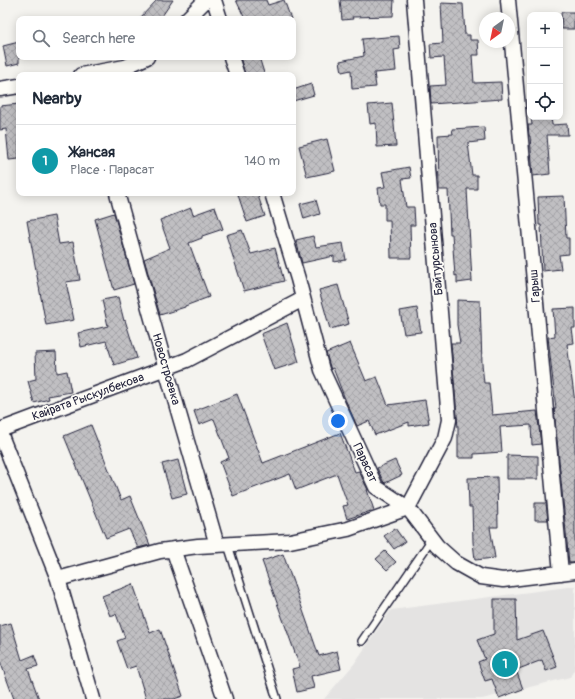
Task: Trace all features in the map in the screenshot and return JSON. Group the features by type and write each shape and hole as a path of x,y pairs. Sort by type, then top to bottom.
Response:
{"street":[{"path":"190,16 206,0"},
{"path":"214,0 219,16"},
{"name":"Байтурсынова","path":"408,508 445,438 449,420 414,0"},
{"name":"Гарыш","path":"508,0 568,572"},
{"path":"98,72 125,67 140,60"},
{"path":"232,60 236,72"},
{"path":"0,89 16,86"},
{"name":"Новостроевка","path":"117,196 166,369 223,545"},
{"name":"Парасат","path":"273,196 322,370 376,487 408,508 437,546 456,562 481,577 503,580 568,572"},
{"name":"Кайрата Рыскулбекова","path":"0,430 188,360 303,300"},
{"path":"0,433 58,579 93,699"},
{"path":"58,579 160,551 290,541 348,529 408,508"},
{"path":"174,549 225,699"}],"lane":[{"path":"362,641 432,539"},
{"name":"Новостроевка","path":"223,545 277,699"}],"shaded area":[{"path":"575,586 575,668 570,677 482,699 324,699 354,664 391,610"}],"building":[{"path":"157,0 173,0 162,16 142,16"},
{"path":"236,0 266,0 268,5 284,0 290,16 244,16"},
{"path":"340,0 394,0 393,16 352,17 353,19 342,20"},
{"path":"441,3 463,4 465,35 470,35 470,40 478,40 479,55 472,55 474,83 501,82 502,99 431,104 430,86 446,85 444,57 431,58 430,44 443,43"},
{"path":"563,12 574,12 574,29 563,29"},
{"path":"399,36 400,49 394,50 396,71 374,73 376,87 352,89 351,70 342,72 340,61 364,56 362,39"},
{"path":"16,43 16,60 19,60 19,63 7,66 3,46"},
{"path":"241,60 260,60 264,72 244,72"},
{"path":"311,84 314,95 296,100 296,89"},
{"path":"392,103 396,146 377,147 376,123 370,124 368,105"},
{"path":"16,104 16,159 9,160 6,129 0,130 0,106"},
{"path":"531,120 551,120 552,125 567,124 568,135 547,135 550,174 533,176 528,125 532,125"},
{"path":"484,127 485,141 468,143 472,175 477,175 477,189 467,189 472,281 457,283 457,275 455,276 452,234 450,234 448,190 439,190 438,135 453,134 452,129"},
{"path":"327,139 335,171 307,177 299,146"},
{"path":"409,167 411,178 402,179 406,207 414,207 415,225 410,225 411,258 391,258 390,220 385,220 385,204 380,204 378,188 385,187 382,172"},
{"path":"238,196 258,196 265,216 247,222"},
{"path":"564,196 566,238 569,238 569,254 559,255 561,269 543,271 538,197"},
{"path":"316,200 320,214 304,219 300,204"},
{"path":"215,207 223,229 202,236 202,238 189,243 209,297 160,315 144,259 170,248 160,220 191,208 193,215"},
{"path":"114,213 134,284 114,290 95,219"},
{"path":"54,216 59,244 73,242 80,280 66,282 74,320 46,325 27,221"},
{"path":"242,230 251,254 275,248 284,281 244,291 226,235"},
{"path":"313,236 316,247 343,243 346,260 334,262 334,256 302,263 296,240"},
{"path":"338,285 349,324 330,329 319,290"},
{"path":"118,297 124,321 125,320 137,358 114,365 106,341 81,347 78,333 108,326 102,300"},
{"path":"457,300 480,301 484,383 489,383 492,415 537,411 541,444 532,445 531,425 500,427 502,452 474,454 474,458 458,458 458,428 451,343 460,343 457,325"},
{"path":"417,308 421,332 404,334 400,311"},
{"path":"575,308 575,328 572,328 574,343 567,344 575,402 575,563 569,563 554,409 556,409 548,337 555,336 553,309"},
{"path":"287,323 299,362 274,370 261,334"},
{"path":"350,343 366,381 377,377 388,405 425,400 429,423 409,426 409,422 375,435 369,421 357,426 333,368 331,369 330,367 326,353"},
{"path":"56,352 57,373 67,371 71,392 48,396 49,399 34,403 28,381 36,379 35,353"},
{"path":"237,394 263,463 340,433 355,472 359,471 368,490 374,510 347,519 343,506 348,505 337,474 296,490 290,474 233,496 220,462 229,458 214,419 199,425 194,411"},
{"path":"91,425 121,500 130,496 150,545 138,548 129,529 106,538 64,436"},
{"path":"507,455 538,456 538,479 507,479"},
{"path":"178,460 187,494 172,498 162,464"},
{"path":"395,460 402,475 385,483 377,468"},
{"path":"497,477 498,527 490,527 495,558 475,560 472,507 469,507 468,478"},
{"path":"535,503 546,503 548,520 535,520"},
{"path":"395,528 405,542 394,549 384,536"},
{"path":"385,551 396,562 387,570 376,559"},
{"path":"283,554 319,656 337,651 341,669 311,676 314,688 297,692 292,669 300,667 262,561"},
{"path":"133,584 150,633 160,629 183,696 174,699 146,699 136,666 127,669 117,641 125,638 116,614 110,616 102,596"},
{"path":"494,599 516,599 517,640 543,631 557,667 546,671 542,660 516,670 523,689 499,698 492,679 485,681 478,662 485,659 477,640 494,634"},
{"path":"11,623 22,660 34,655 38,666 28,669 39,699 14,699 0,661 0,626"}],"place":[{"name":"Жансая","path":"505,664"}]}
